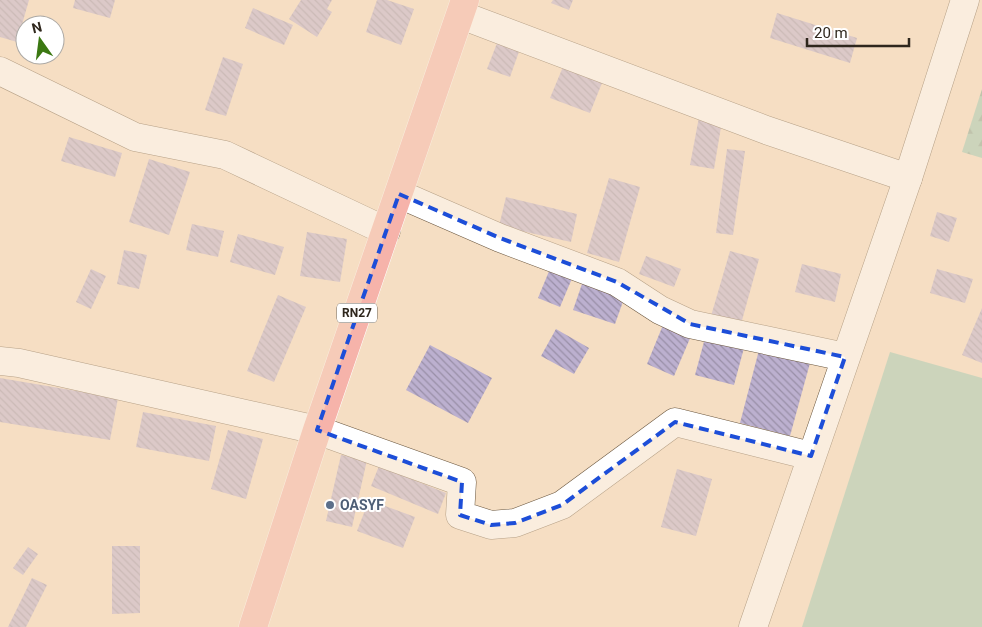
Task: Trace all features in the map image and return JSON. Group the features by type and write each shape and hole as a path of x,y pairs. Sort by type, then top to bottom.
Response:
{"main road":[{"name":"RN27","path":"253,627 317,430 463,7"}],"street":[{"path":"753,627 908,178 965,0"},
{"path":"463,7 766,130 908,178"},
{"path":"0,71 135,137 225,155 386,231"},
{"path":"399,194 500,238 617,282 660,310 690,324 845,358"},
{"path":"0,361 19,363 317,430 462,482 460,515 491,525 515,524 562,505 675,422 811,456"}],"highlighted area":[{"path":"399,194 500,238 617,282 690,324 845,357 811,456 675,422 562,505 515,523 491,525 460,515 462,482 317,430"}],"green space":[{"path":"982,89 982,158 962,152"},
{"path":"890,352 982,378 982,627 802,627"}],"building":[{"path":"0,0 29,0 25,15 15,15 15,41 0,37"},
{"path":"75,0 115,0 110,18 73,8"},
{"path":"301,0 332,0 327,9 332,12 317,37 289,19"},
{"path":"377,0 387,0 414,9 401,45 366,32"},
{"path":"553,0 573,0 569,10 551,3"},
{"path":"253,8 293,25 284,45 245,28"},
{"path":"777,13 857,38 850,63 770,38"},
{"path":"499,38 521,46 510,77 487,69"},
{"path":"223,57 243,64 226,116 205,110"},
{"path":"565,62 604,78 590,113 550,98"},
{"path":"699,117 722,121 714,169 690,165"},
{"path":"69,137 122,153 115,177 61,161"},
{"path":"727,149 745,151 733,235 716,233"},
{"path":"149,159 190,172 169,235 129,222"},
{"path":"609,178 640,187 619,262 587,253"},
{"path":"506,197 577,214 571,242 499,226"},
{"path":"937,212 957,218 949,242 930,236"},
{"path":"192,224 224,231 218,257 186,250"},
{"path":"307,232 347,239 340,282 300,276"},
{"path":"238,234 284,247 275,275 230,262"},
{"path":"124,250 147,255 139,289 117,284"},
{"path":"730,251 759,259 741,324 711,316"},
{"path":"646,256 681,269 674,287 639,274"},
{"path":"554,259 576,269 560,307 538,298"},
{"path":"802,264 841,274 835,302 795,292"},
{"path":"91,269 106,276 91,309 76,302"},
{"path":"937,269 973,279 965,303 930,293"},
{"path":"583,281 625,296 615,324 573,310"},
{"path":"278,295 306,307 274,382 247,371"},
{"path":"982,308 982,363 962,355"},
{"path":"663,325 691,336 674,376 647,364"},
{"path":"556,329 589,348 574,374 541,356"},
{"path":"705,338 744,348 734,385 695,375"},
{"path":"430,345 492,378 468,423 406,390"},
{"path":"759,350 810,363 790,436 740,423"},
{"path":"0,378 118,398 110,440 0,422"},
{"path":"143,412 216,426 209,461 136,447"},
{"path":"228,430 263,439 246,499 211,489"},
{"path":"341,455 367,460 352,527 326,521"},
{"path":"379,466 446,493 438,514 371,486"},
{"path":"677,469 712,479 696,536 661,527"},
{"path":"369,500 415,517 403,548 357,531"},
{"path":"112,546 140,546 140,613 112,614"},
{"path":"28,547 38,554 23,575 13,568"},
{"path":"32,578 47,585 26,627 8,627"}],"place":[{"name":"OASYF","path":"330,505"}]}
